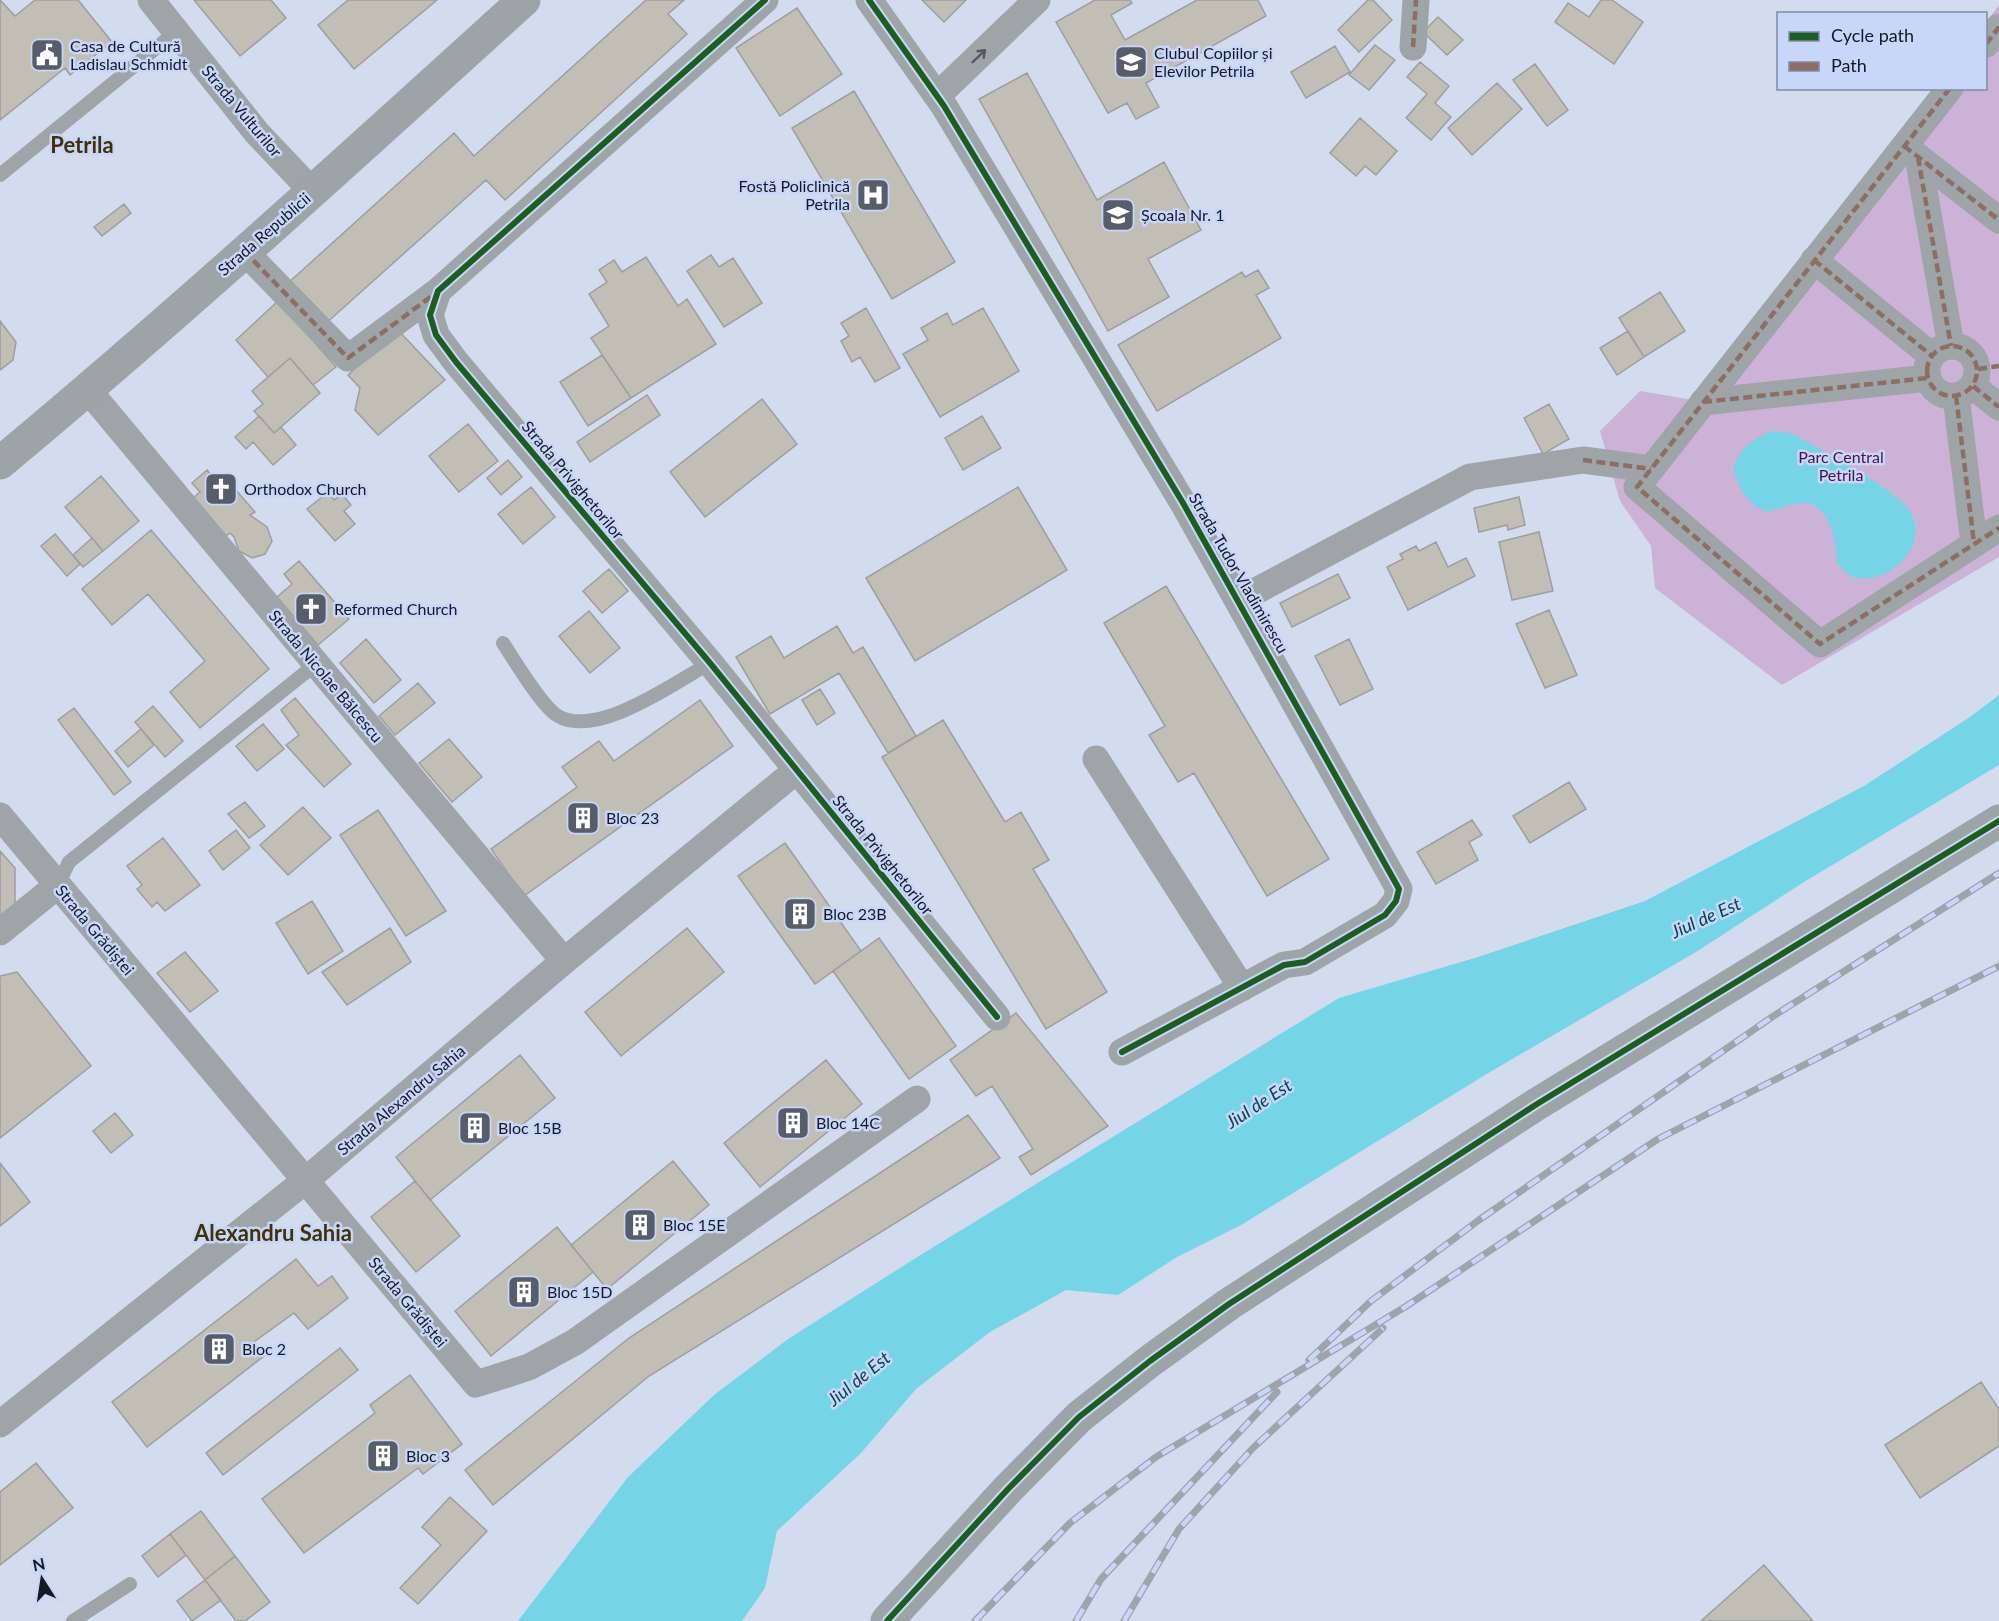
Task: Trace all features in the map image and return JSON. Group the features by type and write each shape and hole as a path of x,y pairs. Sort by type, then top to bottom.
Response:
{"street":[{"name":"Strada Vulturilor","path":"151,0 257,132 313,192"},
{"name":"Strada Republicii","path":"0,463 88,390 313,192 524,0"},
{"path":"244,251 348,358 438,291 765,0"},
{"name":"Strada Tudor Vladimirescu","path":"869,0 937,96 1183,503 1399,889 1396,902 1385,915 1305,962 1284,965 1122,1052"},
{"path":"937,96 1037,0"},
{"path":"1413,47 1416,0"},
{"path":"1987,43 1999,27"},
{"path":"1949,90 1911,152 1814,260 1637,487 1820,644 1999,528"},
{"path":"1911,152 1999,220"},
{"path":"1911,152 1937,360 1934,390 1942,394 1977,379"},
{"path":"1814,260 1937,360"},
{"name":"Strada Privighetorilor","path":"438,291 430,315 436,335 710,663 997,1017"},
{"path":"1703,402 1937,360 1963,348 1974,356 1977,379 1974,543"},
{"path":"1977,379 1999,407"},
{"name":"Strada Nicolae Bălcescu","path":"88,390 564,961"},
{"path":"1239,600 1470,477 1583,460 1651,469"},
{"path":"1096,759 1242,988"},
{"name":"Strada Alexandru Sahia","path":"0,1424 306,1180 564,961 796,770"},
{"name":"Strada Grădiștei","path":"0,816 476,1384 529,1367 575,1342 917,1099"},
{"path":"887,1621 1008,1488 1079,1418 1176,1342 1229,1304 1537,1104 1999,821"},
{"path":"0,932 58,885"}],"lane":[{"path":"0,175 177,31"},
{"path":"503,644 549,709 559,717 578,722 619,713 710,663"},
{"path":"58,885 69,862 316,664"},
{"path":"73,1621 130,1584"}],"green space":[{"name":"Parc Central Petrila","path":"1999,5 1999,557 1782,685 1655,588 1651,546 1620,501 1600,431 1640,391 1693,400 1933,90 1987,90 1987,21"}],"water":[{"path":"1772,431 1790,433 1837,459 1875,482 1904,505 1912,515 1916,528 1909,553 1900,563 1877,577 1864,579 1851,576 1837,564 1832,532 1823,513 1815,506 1806,503 1794,504 1766,512 1749,500 1733,470 1742,450"},
{"name":"Jiul de Est","path":"1999,695 1999,765 1804,882 1696,952 1490,1072 1241,1225 1177,1257 1118,1295 1066,1290 990,1332 916,1389 861,1453 777,1531 765,1588 742,1621 518,1621 628,1477 714,1395 788,1339 914,1259 1339,998 1478,957 1645,901 1864,786 1970,717"}],"building":[{"name":"Casa de Cultură Ladislau Schmidt","path":"0,0 15,16 35,0 78,0 112,42 70,75 65,68 0,120"},
{"path":"194,0 271,0 286,18 240,56"},
{"path":"348,0 437,0 354,69 318,25"},
{"path":"646,0 684,0 668,14 687,34 505,200 486,180 324,325 287,284 454,133 474,156"},
{"path":"922,0 966,0 944,22"},
{"name":"Clubul Copiilor și Elevilor Petrila","path":"1095,0 1130,0 1132,3 1111,15 1125,40 1197,0 1258,0 1266,16 1146,83 1159,107 1136,119 1127,103 1108,113 1056,22"},
{"path":"1368,0 1373,0 1392,20 1359,52 1338,30"},
{"path":"1601,0 1612,0 1643,22 1614,64 1555,22 1568,3 1589,17"},
{"path":"797,8 842,74 780,116 736,48"},
{"path":"1438,17 1463,40 1447,55 1423,32"},
{"path":"1375,45 1395,60 1369,90 1349,75"},
{"path":"1335,46 1350,72 1306,98 1291,72"},
{"path":"1420,62 1449,86 1435,103 1451,117 1431,140 1406,118 1427,94 1407,77"},
{"path":"1535,64 1568,110 1547,126 1513,80"},
{"name":"Școala Nr. 1","path":"1027,73 1097,200 1164,162 1201,230 1148,259 1169,297 1108,331 979,99"},
{"path":"1497,83 1522,109 1472,155 1448,128"},
{"name":"Fostă Policlinică Petrila","path":"854,91 955,262 892,299 792,128"},
{"path":"1360,118 1397,151 1376,175 1365,166 1356,176 1330,153"},
{"path":"124,204 131,213 102,236 94,227"},
{"path":"711,255 719,267 733,258 762,303 724,327 687,271"},
{"path":"646,257 678,306 687,299 716,344 631,398 591,338 609,326 589,294 607,282 599,270 614,260 622,272"},
{"path":"1258,270 1269,288 1256,295 1281,338 1157,411 1118,345 1242,272 1245,277"},
{"path":"1660,292 1685,331 1644,357 1619,318"},
{"path":"278,301 336,367 313,385 290,358 268,377 236,340"},
{"path":"866,308 900,368 875,382 860,357 852,362 841,341 849,336 841,323"},
{"path":"983,308 1019,371 940,417 903,354 928,340 921,328 947,313 953,325"},
{"path":"0,321 16,342 13,360 0,370"},
{"path":"397,329 445,380 378,435 355,410 360,388 348,375"},
{"path":"1628,331 1644,357 1617,375 1600,348"},
{"path":"602,355 631,398 588,426 560,382"},
{"path":"290,358 320,393 274,433 254,411 263,404 252,391"},
{"path":"647,395 660,415 590,462 577,442"},
{"path":"762,399 797,444 705,517 670,472"},
{"path":"1549,404 1569,439 1543,454 1524,418"},
{"path":"259,416 274,433 281,427 296,445 273,465 253,442 246,449 235,437"},
{"path":"982,416 1001,448 963,470 945,438"},
{"path":"468,424 498,461 459,492 429,456"},
{"path":"508,460 522,477 501,495 487,478"},
{"path":"207,470 215,480 222,474 255,512 250,515 267,527 272,541 265,554 252,558 239,551 234,537 230,533 226,536 193,498 200,492 192,483"},
{"path":"101,476 139,521 103,551 65,507"},
{"path":"531,487 555,517 523,544 498,514"},
{"path":"1018,487 1067,570 915,661 866,578"},
{"path":"328,492 334,500 342,494 351,505 344,511 355,524 335,541 307,509"},
{"path":"1519,497 1525,525 1508,530 1507,525 1479,532 1474,508"},
{"path":"151,530 269,669 200,728 170,692 205,661 148,594 112,625 82,589"},
{"path":"1539,532 1553,591 1512,600 1499,542"},
{"path":"55,534 80,564 67,576 41,546"},
{"path":"92,538 103,551 83,567 73,555"},
{"path":"1436,542 1448,567 1466,558 1475,576 1408,610 1387,567 1403,559 1400,554 1416,546 1419,551"},
{"path":"299,561 349,619 318,645 277,597 292,584 284,574"},
{"path":"609,569 628,591 602,613 583,591"},
{"path":"1338,574 1350,598 1292,627 1280,603"},
{"path":"1166,586 1329,859 1267,896 1194,773 1178,782 1149,735 1165,726 1104,623"},
{"path":"1549,610 1577,675 1545,688 1516,624"},
{"path":"589,611 620,648 590,673 559,636"},
{"path":"837,626 853,653 863,647 916,736 888,753 839,673 770,714 736,657 771,636 784,658"},
{"path":"366,639 401,680 374,703 340,663"},
{"path":"1349,639 1373,689 1340,705 1315,656"},
{"path":"418,683 435,703 395,735 379,716"},
{"path":"820,689 835,713 817,725 802,700"},
{"path":"295,698 351,764 324,787 286,745 299,735 281,710"},
{"name":"Bloc 23","path":"700,700 733,746 524,896 491,849 577,787 562,767 599,741 614,761"},
{"path":"153,706 183,741 165,757 135,722"},
{"path":"74,708 131,782 114,795 58,720"},
{"path":"943,720 1005,822 1021,812 1049,860 1033,869 1107,992 1046,1029 882,757"},
{"path":"263,724 284,749 257,771 236,746"},
{"path":"141,729 154,745 128,767 115,751"},
{"path":"449,739 482,777 452,802 419,763"},
{"path":"1569,782 1586,809 1530,843 1513,816"},
{"path":"245,802 265,826 249,838 228,814"},
{"path":"303,807 331,838 288,875 260,845"},
{"path":"378,810 446,911 406,936 340,835"},
{"path":"1472,820 1482,835 1469,842 1478,860 1436,884 1417,852"},
{"path":"236,830 250,848 223,870 209,851"},
{"path":"163,838 200,885 165,911 157,902 152,907 137,889 142,885 127,866"},
{"name":"Bloc 23B","path":"785,843 861,951 815,984 738,876"},
{"path":"0,851 15,868 15,908 0,921"},
{"path":"312,901 343,951 308,974 276,923"},
{"path":"390,928 411,962 347,1005 322,972"},
{"path":"687,928 724,972 621,1056 585,1012"},
{"name":"Bloc 23B","path":"879,938 956,1046 909,1079 833,971"},
{"path":"185,952 218,991 190,1012 157,973"},
{"path":"17,972 91,1066 0,1138 0,976"},
{"path":"1016,1013 1108,1126 1031,1175 1019,1157 1033,1149 992,1086 976,1096 950,1060"},
{"name":"Bloc 15B","path":"520,1055 555,1098 430,1200 396,1157"},
{"name":"Bloc 14C","path":"826,1060 862,1104 760,1187 724,1143"},
{"path":"115,1113 133,1135 111,1153 93,1131"},
{"path":"968,1115 1000,1158 649,1376 493,1505 465,1470 629,1338"},
{"name":"Bloc 15E","path":"673,1161 709,1205 607,1289 571,1245"},
{"path":"0,1163 30,1202 0,1226"},
{"path":"415,1181 460,1236 416,1272 371,1217"},
{"name":"Bloc 15D","path":"557,1227 593,1272 491,1356 455,1311"},
{"name":"Bloc 2","path":"296,1259 318,1286 332,1276 348,1298 308,1329 294,1313 254,1342 264,1356 147,1447 112,1402"},
{"path":"340,1348 358,1370 223,1475 206,1453"},
{"name":"Bloc 3","path":"410,1375 462,1444 423,1474 418,1468 304,1553 262,1499 375,1413 370,1405"},
{"path":"1981,1382 1999,1409 1999,1446 1920,1498 1885,1445"},
{"path":"36,1463 73,1508 0,1565 0,1492"},
{"path":"450,1497 487,1531 418,1604 400,1588 441,1545 422,1527"},
{"path":"201,1511 235,1556 205,1580 170,1534"},
{"path":"170,1534 186,1555 158,1577 142,1556"},
{"path":"235,1556 270,1602 245,1621 236,1621 205,1580"},
{"path":"1764,1565 1813,1621 1701,1621"},
{"path":"205,1580 221,1600 192,1621 177,1601"}],"railway":[{"path":"1309,1360 1371,1301 1479,1220 1772,1017 1999,873"},
{"path":"975,1621 1070,1523 1156,1457 1405,1307 1658,1139 1999,966"},
{"path":"1124,1621 1179,1529 1253,1448 1383,1328"},
{"path":"1076,1621 1101,1579 1277,1392"}],"marked path":[{"path":"1413,47 1416,0"},
{"path":"1987,43 1999,27"},
{"path":"1948,90 1637,487 1820,644 1999,528"},
{"path":"1904,146 1999,220"},
{"path":"1918,157 1951,346"},
{"path":"244,251 348,358 436,293"},
{"path":"1814,260 1932,356"},
{"path":"1947,346 1957,346 1970,353 1977,366 1977,371 1977,376 1970,389 1957,396 1947,396 1938,392 1931,385 1927,376 1927,366 1931,357 1938,350 1947,346"},
{"path":"1978,369 1999,366"},
{"path":"1703,402 1928,378"},
{"path":"1973,386 1999,407"},
{"path":"1956,396 1974,543"},
{"path":"1583,460 1651,469"}],"cycle path":[{"path":"765,0 438,291 430,315 436,335 456,362 710,663 997,1017"},
{"path":"869,0 944,106 1183,503 1399,889 1396,901 1385,915 1305,962 1284,965 1122,1052"},
{"path":"887,1621 1008,1489 1079,1417 1150,1361 1229,1304 1537,1104 1999,821"}],"place":[{"name":"Casa de Cultură Ladislau Schmidt","path":"47,55"},
{"name":"Clubul Copiilor și Elevilor Petrila","path":"1131,62"},
{"name":"Fostă Policlinică Petrila","path":"873,195"},
{"name":"Școala Nr. 1","path":"1118,215"},
{"name":"Orthodox Church","path":"221,489"},
{"name":"Reformed Church","path":"311,609"},
{"name":"Bloc 23","path":"583,818"},
{"name":"Bloc 23B","path":"800,914"},
{"name":"Bloc 14C","path":"793,1123"},
{"name":"Bloc 15B","path":"475,1128"},
{"name":"Bloc 15E","path":"640,1225"},
{"name":"Bloc 15D","path":"524,1292"},
{"name":"Bloc 2","path":"219,1349"},
{"name":"Bloc 3","path":"383,1456"}],"district":[{"name":"Petrila","path":"82,145"},
{"name":"Alexandru Sahia","path":"273,1233"}]}
